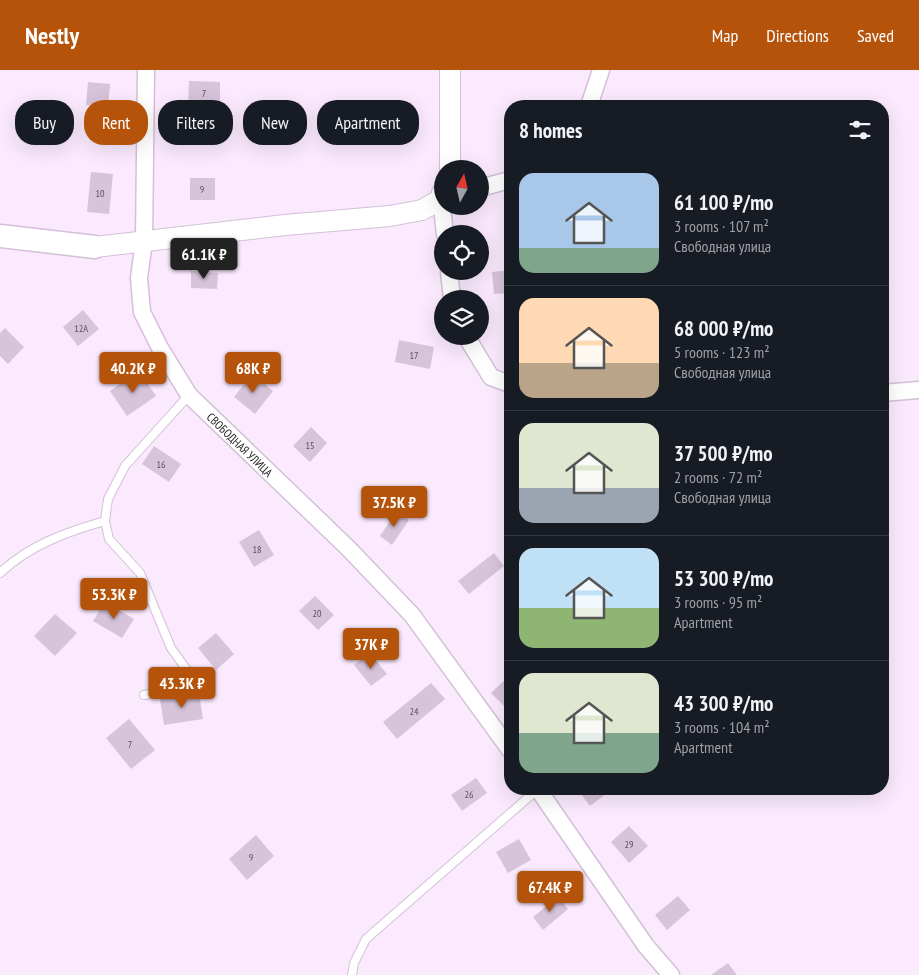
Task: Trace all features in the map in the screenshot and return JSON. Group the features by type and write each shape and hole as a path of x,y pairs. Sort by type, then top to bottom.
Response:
{"main road":[{"path":"0,236 95,247"}],"street":[{"name":"СВОБОДНАЯ УЛИЦА","path":"146,70 144,240 139,278 142,312 189,395 349,549 412,615 504,742"},
{"path":"450,70 452,160"},
{"path":"591,100 601,70"},
{"path":"489,186 504,182"},
{"path":"95,247 144,240 390,216 422,210 434,202"},
{"path":"471,345 491,377 504,382"},
{"path":"889,392 919,390"},
{"path":"542,795 646,946 670,975"}],"lane":[{"path":"144,695 185,686 189,672 171,648 140,573 108,539 105,521 108,500 125,466 189,395"},
{"path":"0,574 18,556 68,532 105,521"},
{"path":"352,975 354,964 366,939 531,795"}],"building":[{"path":"189,81 220,82 220,100 188,100"},
{"path":"88,82 110,84 109,100 86,100"},
{"path":"91,172 113,174 109,214 87,212"},
{"path":"190,178 215,178 215,200 190,200"},
{"path":"191,271 218,273 217,289 191,288"},
{"path":"504,271 504,293 494,294 492,272"},
{"path":"83,310 99,329 78,346 63,327"},
{"path":"5,328 24,347 8,364 0,356 0,333"},
{"path":"399,340 434,347 430,369 395,362"},
{"path":"139,371 156,396 127,416 110,391"},
{"path":"252,374 273,391 255,414 234,397"},
{"path":"311,427 327,443 310,462 293,446"},
{"path":"154,446 181,464 169,482 142,464"},
{"path":"396,512 409,520 392,545 380,536"},
{"path":"259,530 274,555 254,567 239,542"},
{"path":"494,553 504,566 469,594 458,581"},
{"path":"315,596 334,615 318,630 299,611"},
{"path":"105,602 134,619 122,638 93,621"},
{"path":"55,614 77,633 55,656 34,636"},
{"path":"216,633 234,654 216,670 198,648"},
{"path":"370,653 387,674 371,686 354,665"},
{"path":"504,681 504,706 491,693"},
{"path":"431,683 445,699 397,739 383,722"},
{"path":"199,693 203,719 164,725 160,699"},
{"path":"129,719 155,750 131,769 106,738"},
{"path":"476,778 487,793 462,811 451,795"},
{"path":"582,795 604,795 590,806"},
{"path":"629,826 648,846 629,863 611,842"},
{"path":"256,835 274,856 247,880 229,859"},
{"path":"519,839 531,860 508,873 496,852"},
{"path":"678,896 690,910 667,930 655,915"},
{"path":"558,897 568,909 543,930 533,917"},
{"path":"728,963 737,975 711,975"}]}
